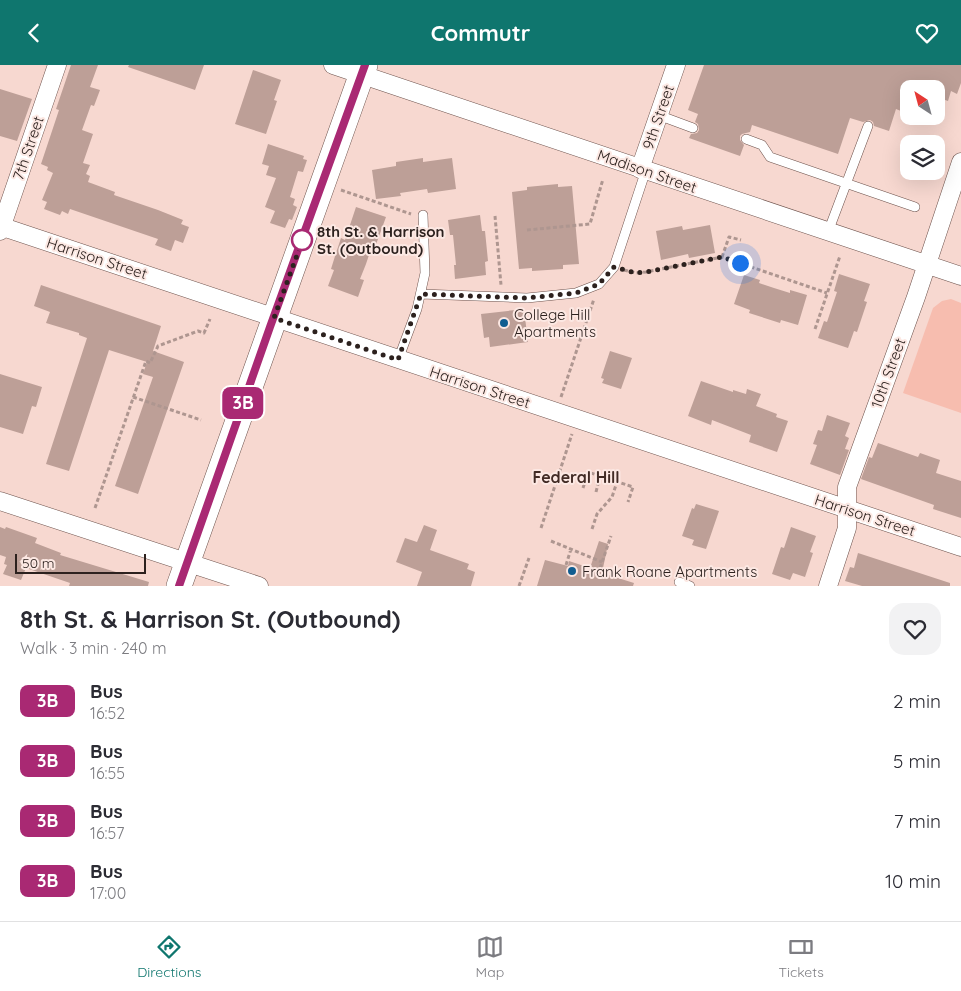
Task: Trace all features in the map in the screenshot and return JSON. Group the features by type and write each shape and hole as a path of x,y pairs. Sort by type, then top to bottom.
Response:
{"street":[{"name":"7th Street","path":"0,228 57,65"},
{"name":"Madison Street","path":"333,65 364,70 643,169 961,276"},
{"name":"9th Street","path":"643,169 658,115 676,65"},
{"path":"179,586 364,70"},
{"name":"10th Street","path":"828,586 847,528 847,487 850,477 927,265 961,162"},
{"name":"Harrison Street","path":"0,228 242,306 398,360 961,547"},
{"path":"0,501 259,586"}],"lane":[{"path":"658,115 693,128"},
{"path":"828,232 868,126"},
{"path":"746,139 762,145 770,157 915,207"},
{"path":"421,294 526,298 576,293 599,284 614,267 643,169"},
{"path":"398,360 421,294 425,273 423,215"},
{"path":"679,582 690,586"}],"path":[{"path":"527,230 590,224 603,179"},
{"path":"338,189 405,213 423,215"},
{"path":"494,216 503,298"},
{"path":"722,257 729,237 741,240"},
{"path":"614,267 636,273 722,257 827,293"},
{"path":"815,329 840,257"},
{"path":"561,397 599,284"},
{"path":"95,508 146,361 150,363 158,346 198,331 204,333 210,319"},
{"path":"133,397 201,420"},
{"path":"540,528 574,428"},
{"path":"583,488 588,472 633,487 628,502"},
{"path":"596,492 600,477"},
{"path":"592,529 597,514 612,497 617,482"},
{"path":"600,568 611,536"},
{"path":"551,541 602,562"},
{"path":"566,565 572,549"},
{"path":"519,586 529,558"}],"shaded area":[{"path":"951,299 961,303 961,413 903,393 933,308 942,301"}],"building":[{"path":"71,65 98,65 90,87 100,90 94,106 91,105 82,130 93,134 83,163 90,165 86,174 90,176 88,182 115,192 114,195 183,220 181,224 189,227 183,243 175,240 171,251 155,245 158,239 70,209 68,214 62,211 60,215 44,209 47,202 42,200 53,173 47,170 48,167 41,164 59,110 56,109"},
{"path":"129,65 204,65 195,90 128,67"},
{"path":"704,65 961,65 961,83 957,94 951,91 948,101 945,100 945,80 900,80 900,111 896,109 889,131 874,126 870,120 863,122 850,118 838,154 752,125 750,132 740,136 740,140 744,145 740,156 689,138 691,134 697,133 699,130 698,124 695,122 698,114 688,110"},
{"path":"253,70 281,80 274,100 277,101 266,134 235,124"},
{"path":"0,89 32,99 17,141 0,136"},
{"path":"268,144 304,156 303,159 307,160 303,172 298,171 290,197 295,199 293,205 297,207 292,220 289,219 285,228 270,223 275,211 265,207 276,178 266,175 269,166 262,164"},
{"path":"423,158 423,162 452,158 456,189 428,193 427,189 400,193 401,196 376,199 372,170 396,166 396,162"},
{"path":"558,184 558,187 572,186 579,264 563,265 563,269 532,271 532,268 519,269 512,192 527,190 527,187"},
{"path":"356,207 386,217 374,250 371,249 360,279 364,280 358,297 328,286 334,270 331,269 341,238 345,240"},
{"path":"480,215 482,231 485,231 488,261 485,262 486,275 455,279 454,265 456,265 453,235 450,235 448,220"},
{"path":"710,225 715,253 689,258 688,254 661,260 656,231 682,226 683,230"},
{"path":"839,274 870,284 864,301 867,302 857,332 854,331 848,348 818,338 824,321 827,322 837,292 834,291"},
{"path":"744,275 760,280 759,283 774,288 790,293 790,290 807,295 798,325 781,320 780,323 749,313 750,310 734,304"},
{"path":"41,285 161,326 153,351 184,362 138,494 115,486 153,377 143,374 147,362 109,350 69,471 46,464 87,338 79,335 79,333 46,323 50,312 34,306"},
{"name":"College Hill Apartments","path":"524,309 528,342 490,347 489,337 484,338 481,314"},
{"path":"610,351 632,358 621,389 602,383 604,379 601,378"},
{"path":"0,374 42,387 36,407 32,406 23,434 0,427"},
{"path":"701,381 733,392 733,390 746,394 747,389 761,394 756,406 777,414 776,417 788,421 777,452 749,442 751,435 712,420 711,425 688,416"},
{"path":"827,415 850,423 845,436 849,438 845,449 849,450 840,475 810,464 817,445 813,444 818,430 822,431"},
{"path":"878,443 918,457 920,453 940,460 936,473 961,481 961,518 933,509 934,505 861,479 869,457 872,458"},
{"path":"696,504 719,511 706,549 692,545 694,540 682,536 692,508 694,509"},
{"path":"424,525 437,530 430,550 469,564 467,569 475,572 471,586 417,586 422,572 396,562 405,538 417,542"},
{"path":"0,527 5,529 6,527 37,538 35,543 61,553 60,555 149,582 148,586 69,586 70,583 26,568 21,580 3,574 7,565 4,564 6,557 0,555"},
{"path":"791,527 816,536 810,552 813,553 805,577 793,573 790,580 772,574 781,547 784,548"},
{"name":"Frank Roane Apartments","path":"599,541 608,544 602,573 634,583 633,586 537,586 545,560 568,566 569,561 590,568"},
{"path":"858,553 950,583 950,586 862,586 845,581 850,567 854,568"}],"bus line":[{"name":"3B","path":"179,586 365,65"}],"place":[{"name":"8th St. & Harrison St. (Outbound)","path":"302,240"},
{"name":"College Hill Apartments","path":"504,323"},
{"name":"Frank Roane Apartments","path":"572,571"}],"district":[{"name":"Federal Hill","path":"576,477"}],"route":[{"path":"302,240 304,236 274,318 398,360 418,309 421,294 526,298 576,293 599,284 614,267 636,273 722,257 740,263"}]}
